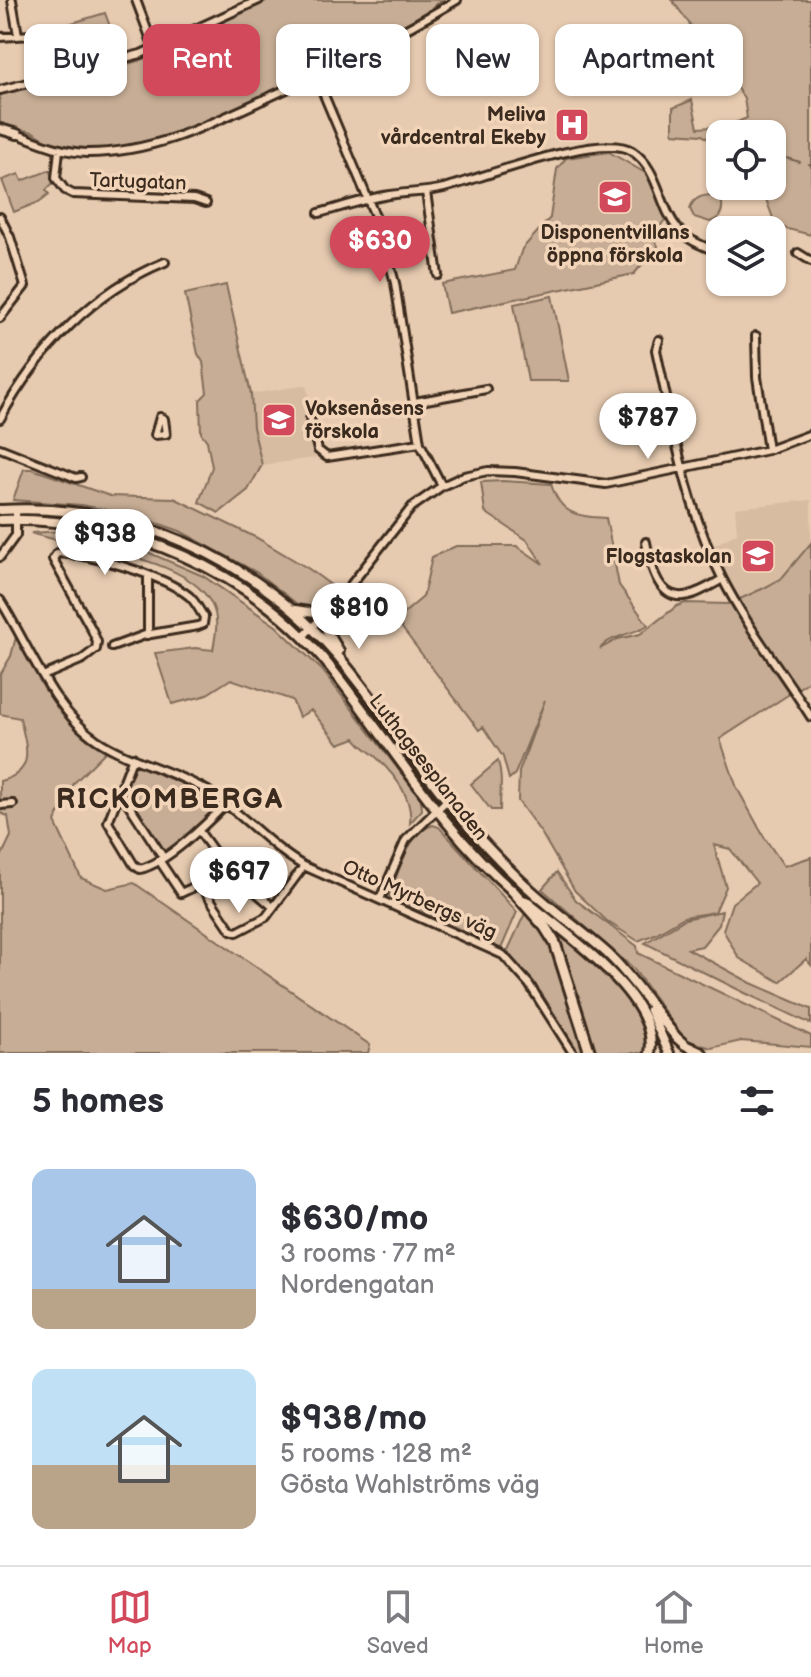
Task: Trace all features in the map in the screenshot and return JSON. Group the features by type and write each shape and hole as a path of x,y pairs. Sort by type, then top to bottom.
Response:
{"main road":[{"path":"0,129 17,134"},
{"name":"Luthagsesplanaden","path":"0,510 55,509 129,521 193,545 268,589 337,654 447,800 508,868 629,976 677,1038 702,1053"},
{"name":"Luthagsesplanaden","path":"0,520 46,520 125,534 207,567 255,595 303,637 335,673 437,809 512,890 615,976 646,1021 651,1035 650,1053"},
{"path":"290,609 315,613 337,601"},
{"path":"337,601 327,631 373,701"},
{"path":"512,890 555,943 590,1053"},
{"name":"Luthagsesplanaden","path":"645,997 669,1053"}],"street":[{"path":"12,0 18,35"},
{"path":"136,0 145,24"},
{"path":"206,24 259,0"},
{"path":"410,28 457,0"},
{"path":"0,37 24,35"},
{"path":"0,90 24,84"},
{"path":"17,134 59,150 114,152 173,140 276,94"},
{"path":"325,96 370,199 392,271 420,443 442,486"},
{"path":"319,213 370,199 426,192 597,146 625,147 644,160 652,172 679,230 706,245"},
{"name":"Tartugatan","path":"59,150 56,178 65,190 73,194 194,199 206,203"},
{"path":"426,192 438,275"},
{"path":"0,217 10,237 25,288 0,318"},
{"path":"798,253 811,261"},
{"path":"0,419 16,388 60,335 123,284 165,262"},
{"path":"756,336 757,377 768,450"},
{"path":"659,340 656,350 696,515 721,575 811,717"},
{"path":"415,402 486,389"},
{"path":"310,419 318,450 327,457 420,443"},
{"path":"303,637 337,601 412,507 442,486 464,476 488,471 515,472 606,484 768,450 811,434"},
{"path":"0,448 76,478 81,477"},
{"path":"0,557 13,541 16,509"},
{"path":"646,542 652,567 664,589 671,595 680,597 692,594 719,581"},
{"path":"43,676 92,654 97,642 53,559 57,553 92,558 148,577 189,597 204,621 198,626 148,635 112,647"},
{"path":"148,577 148,635"},
{"name":"Otto Myrbergs väg","path":"0,600 43,676 83,729 98,741 205,790 287,856 304,866 503,955 529,984 573,1053"},
{"path":"133,757 108,822 134,865 145,868 161,858 199,831 226,804"},
{"path":"120,791 181,893 196,886 202,887 235,864 252,889 273,907"},
{"path":"380,899 406,840 447,800"},
{"path":"0,805 13,804"},
{"path":"199,831 227,870"},
{"path":"202,887 231,930 237,932 259,922 304,866"}],"shaded area":[{"path":"268,0 445,0 410,24 276,24 276,89 171,137 113,148 72,148 53,144 33,132 0,126 0,95 24,89 24,96 127,96 127,64 143,59 143,96 260,96 260,24 217,24"},
{"path":"672,0 811,0 811,235 786,229 786,216 772,216 766,200 786,200 786,120 742,120 747,118 743,96 743,24 690,24"},
{"path":"105,13 109,24 68,24"},
{"path":"692,100 698,128 706,127 706,137 673,133 673,108"},
{"path":"609,152 647,174 667,217 653,236 658,246 634,274 448,313 442,284 515,270 522,249 550,218 557,169 566,158"},
{"path":"50,170 53,183 46,190 49,194 39,202 14,212 2,180 19,174 22,181"},
{"path":"706,196 706,200 722,203 719,216 706,216 706,221 694,217 690,209 693,202"},
{"path":"226,285 251,394 253,427 262,465 248,490 219,513 199,502 212,467 207,441 201,433 200,400 207,393 203,362 198,354 185,294"},
{"path":"552,296 569,381 528,381 514,304"},
{"name":"Voksenåsens förskola","path":"306,385 312,409 304,413 315,458 262,465 253,427 251,394"},
{"path":"24,469 110,496 174,498 257,538 339,591 316,608 301,607 256,572 180,531 134,515 81,505 13,500"},
{"path":"481,482 551,484 560,502 571,512 606,518 619,585 648,625 604,644 600,649 618,639 640,634 685,603 729,604 764,588 781,579 811,543 811,680 720,739 737,788 784,866 811,857 811,965 806,959 780,982 739,958 723,930 732,903 757,883 730,849 714,845 726,887 715,912 684,917 638,941 608,922 575,891 542,834 518,801 519,772 545,700 515,774 509,779 503,757 483,727 479,730 396,620 423,597 432,557 456,546 517,546 543,564 527,540 485,512"},
{"name":"Flogstaskolan","path":"811,500 811,543 781,579 737,600 711,547 737,533 735,508"},
{"path":"62,531 138,548 203,576 276,626 322,670 421,799 422,810 410,823 406,797 376,757 355,738 339,744 311,710 299,717 292,700 231,679 204,696 172,704 155,653 195,648 213,650 216,618 205,594 187,578 163,567 31,533"},
{"path":"18,629 43,676 71,715 110,747 74,783 55,822 81,878 107,889 134,883 370,1045 368,1053 0,1053 0,859 11,836 8,816 0,813 0,781 20,771 26,748 20,718 0,714 0,675 11,656"},
{"path":"132,761 203,793 223,807 163,857 120,791"},
{"path":"498,761 500,810 491,810 471,784"},
{"path":"433,825 439,827 517,912 501,949 389,896 410,845 424,829"},
{"path":"557,872 576,900 637,946 638,953 811,1036 811,1047 741,1041 711,1048 684,1039 633,968 542,889"},
{"path":"526,911 584,954 621,990 643,1030 646,1053 579,1053 542,994 507,952"},
{"path":"722,911 719,925 702,946 688,949 751,983 811,1009 811,1024 645,943 685,919"}],"waterway":[{"path":"786,158 800,162"}],"place":[{"name":"Meliva vårdcentral Ekeby","path":"572,125"},
{"name":"Disponentvillans öppna förskola","path":"615,197"},
{"name":"Voksenåsens förskola","path":"279,420"},
{"name":"Flogstaskolan","path":"758,556"}],"district":[{"name":"RICKOMBERGA","path":"170,798"}]}
